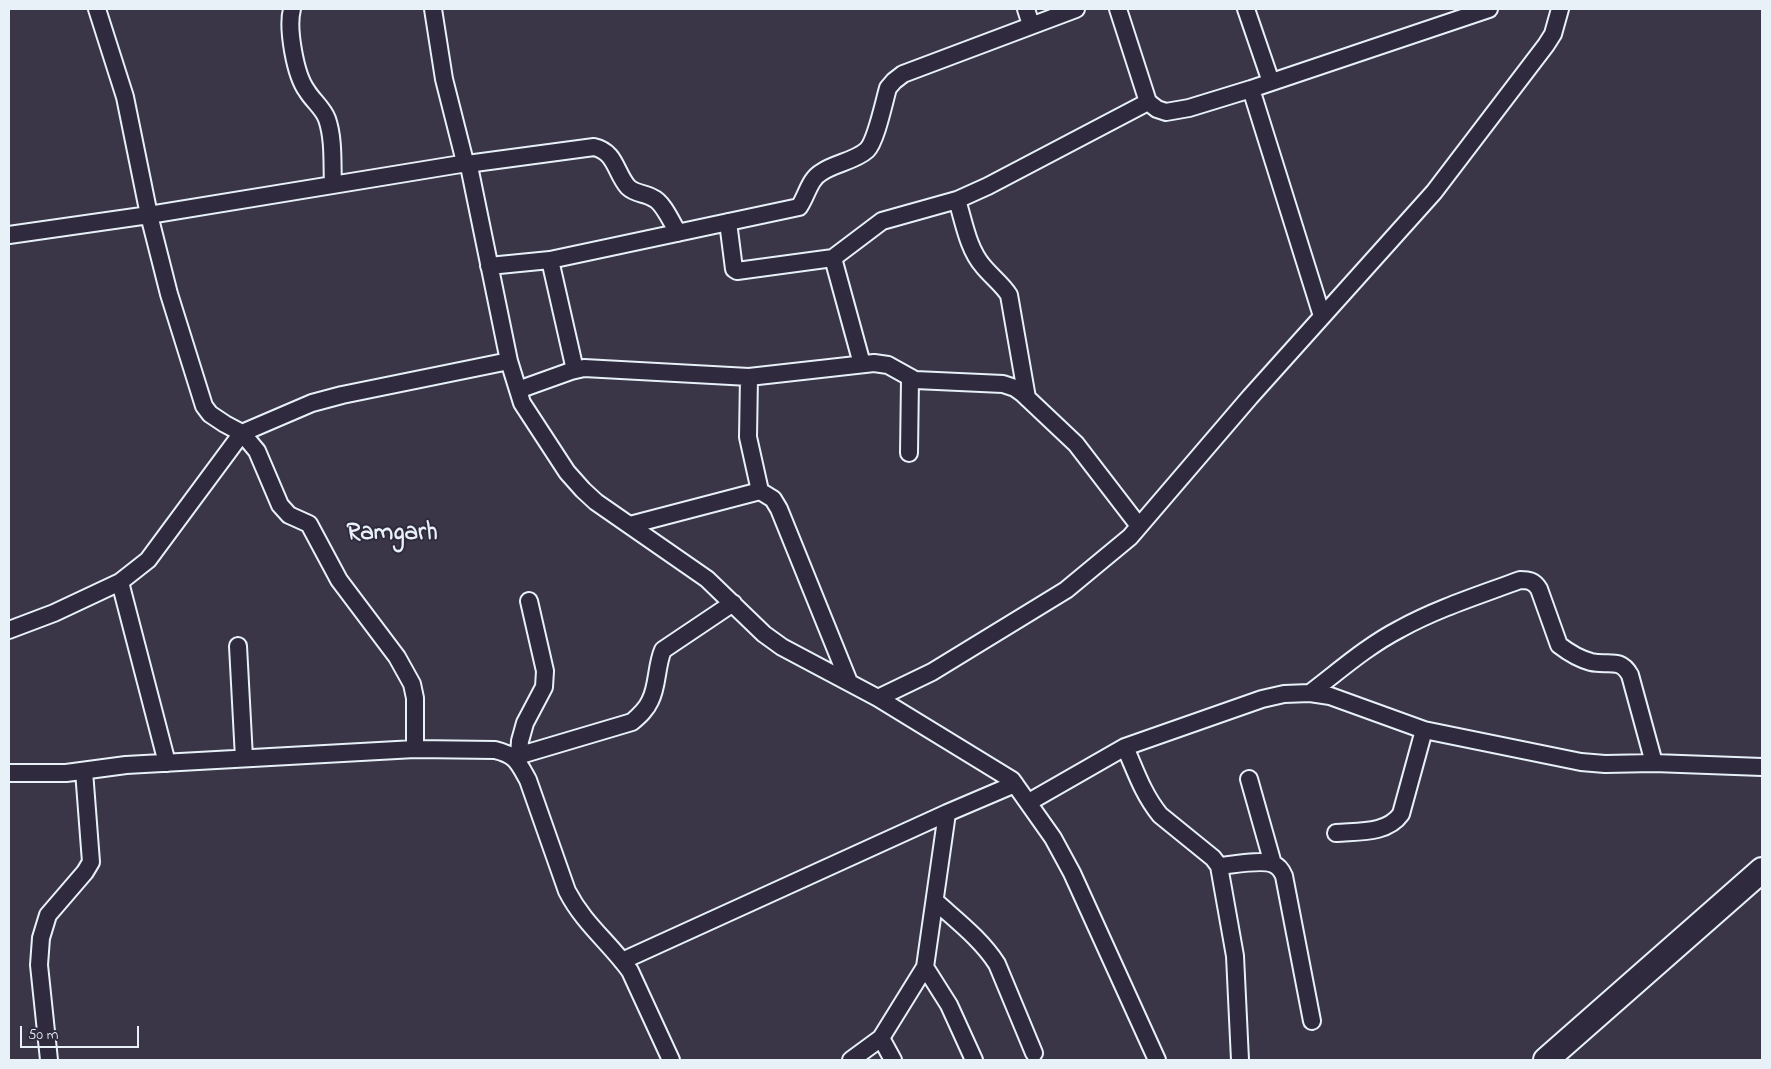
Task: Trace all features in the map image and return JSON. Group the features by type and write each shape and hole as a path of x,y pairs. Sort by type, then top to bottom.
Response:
{"main road":[{"path":"1546,1060 1762,870"}],"street":[{"path":"97,9 125,97 149,215 169,294 204,406 210,414 224,424 242,433 262,460 280,506 289,515 309,524 339,580 397,657 412,684 415,698 414,749"},
{"path":"292,9 290,15 291,34 300,75 306,90 324,112 330,129 333,185"},
{"path":"433,9 444,80 466,163 509,361 522,403 567,472 596,502 707,579 764,634 782,647 883,701 1013,782 1053,838 1072,873 1157,1060"},
{"path":"1026,9 1031,25"},
{"path":"489,266 550,260 799,207 813,179 821,172 860,155 868,149 888,88 903,74 1076,9"},
{"path":"1118,9 1148,102 1157,109 1166,112 1174,112 1251,89 1489,9"},
{"path":"1246,9 1271,82"},
{"path":"883,701 1066,590 1130,537 1322,316 1434,192 1546,45 1553,34 1560,9"},
{"path":"1251,89 1322,316"},
{"path":"728,222 734,269 737,271 833,258 882,222 957,200 988,186 1148,102"},
{"path":"9,235 149,215 466,163 594,147 604,149 627,185 633,191 659,202 678,233"},
{"path":"957,200 974,253 982,266 1004,287 1009,295 1027,398"},
{"path":"833,258 862,364"},
{"path":"550,260 575,370"},
{"path":"9,630 54,613 120,582 148,560 242,433 312,403 342,395 509,361"},
{"path":"518,390 575,370 594,368 749,377 874,363 888,365 910,379 921,381 1003,384 1015,388 1076,444 1139,526"},
{"path":"749,377 748,437 760,491 773,499 779,509 849,682"},
{"path":"909,453 910,379"},
{"path":"630,526 760,491"},
{"path":"1310,693 1365,650 1399,629 1431,613 1520,580 1528,580 1535,583 1539,589 1559,645 1589,662 1617,663 1625,667 1630,675 1654,763"},
{"path":"120,582 167,763"},
{"path":"529,601 545,671 544,687 525,723 517,756 528,780 567,890 575,906 584,919 630,971 671,1060"},
{"path":"9,773 84,771 167,763 414,749 495,750 517,756 632,722 651,701 663,650 733,603"},
{"path":"238,646 244,758"},
{"path":"1029,802 1125,747 1262,699 1284,694 1310,693 1330,696 1424,730 1580,762 1762,767"},
{"path":"1336,833 1382,828 1395,823 1401,814 1424,730"},
{"path":"1125,747 1148,799 1160,816 1213,858 1219,866 1235,956 1240,1060"},
{"path":"49,1060 39,965 41,938 48,915 85,872 91,862 84,771"},
{"path":"1249,779 1273,864"},
{"path":"622,960 1013,782"},
{"path":"851,1060 881,1038 925,967 947,813"},
{"path":"1219,866 1262,862 1273,864 1282,871 1312,1021"},
{"path":"935,901 978,939 993,958 1034,1053"},
{"path":"925,967 949,1005 974,1060"},
{"path":"881,1038 894,1060"}],"district":[{"name":"Ramgarh","path":"392,535"}]}
